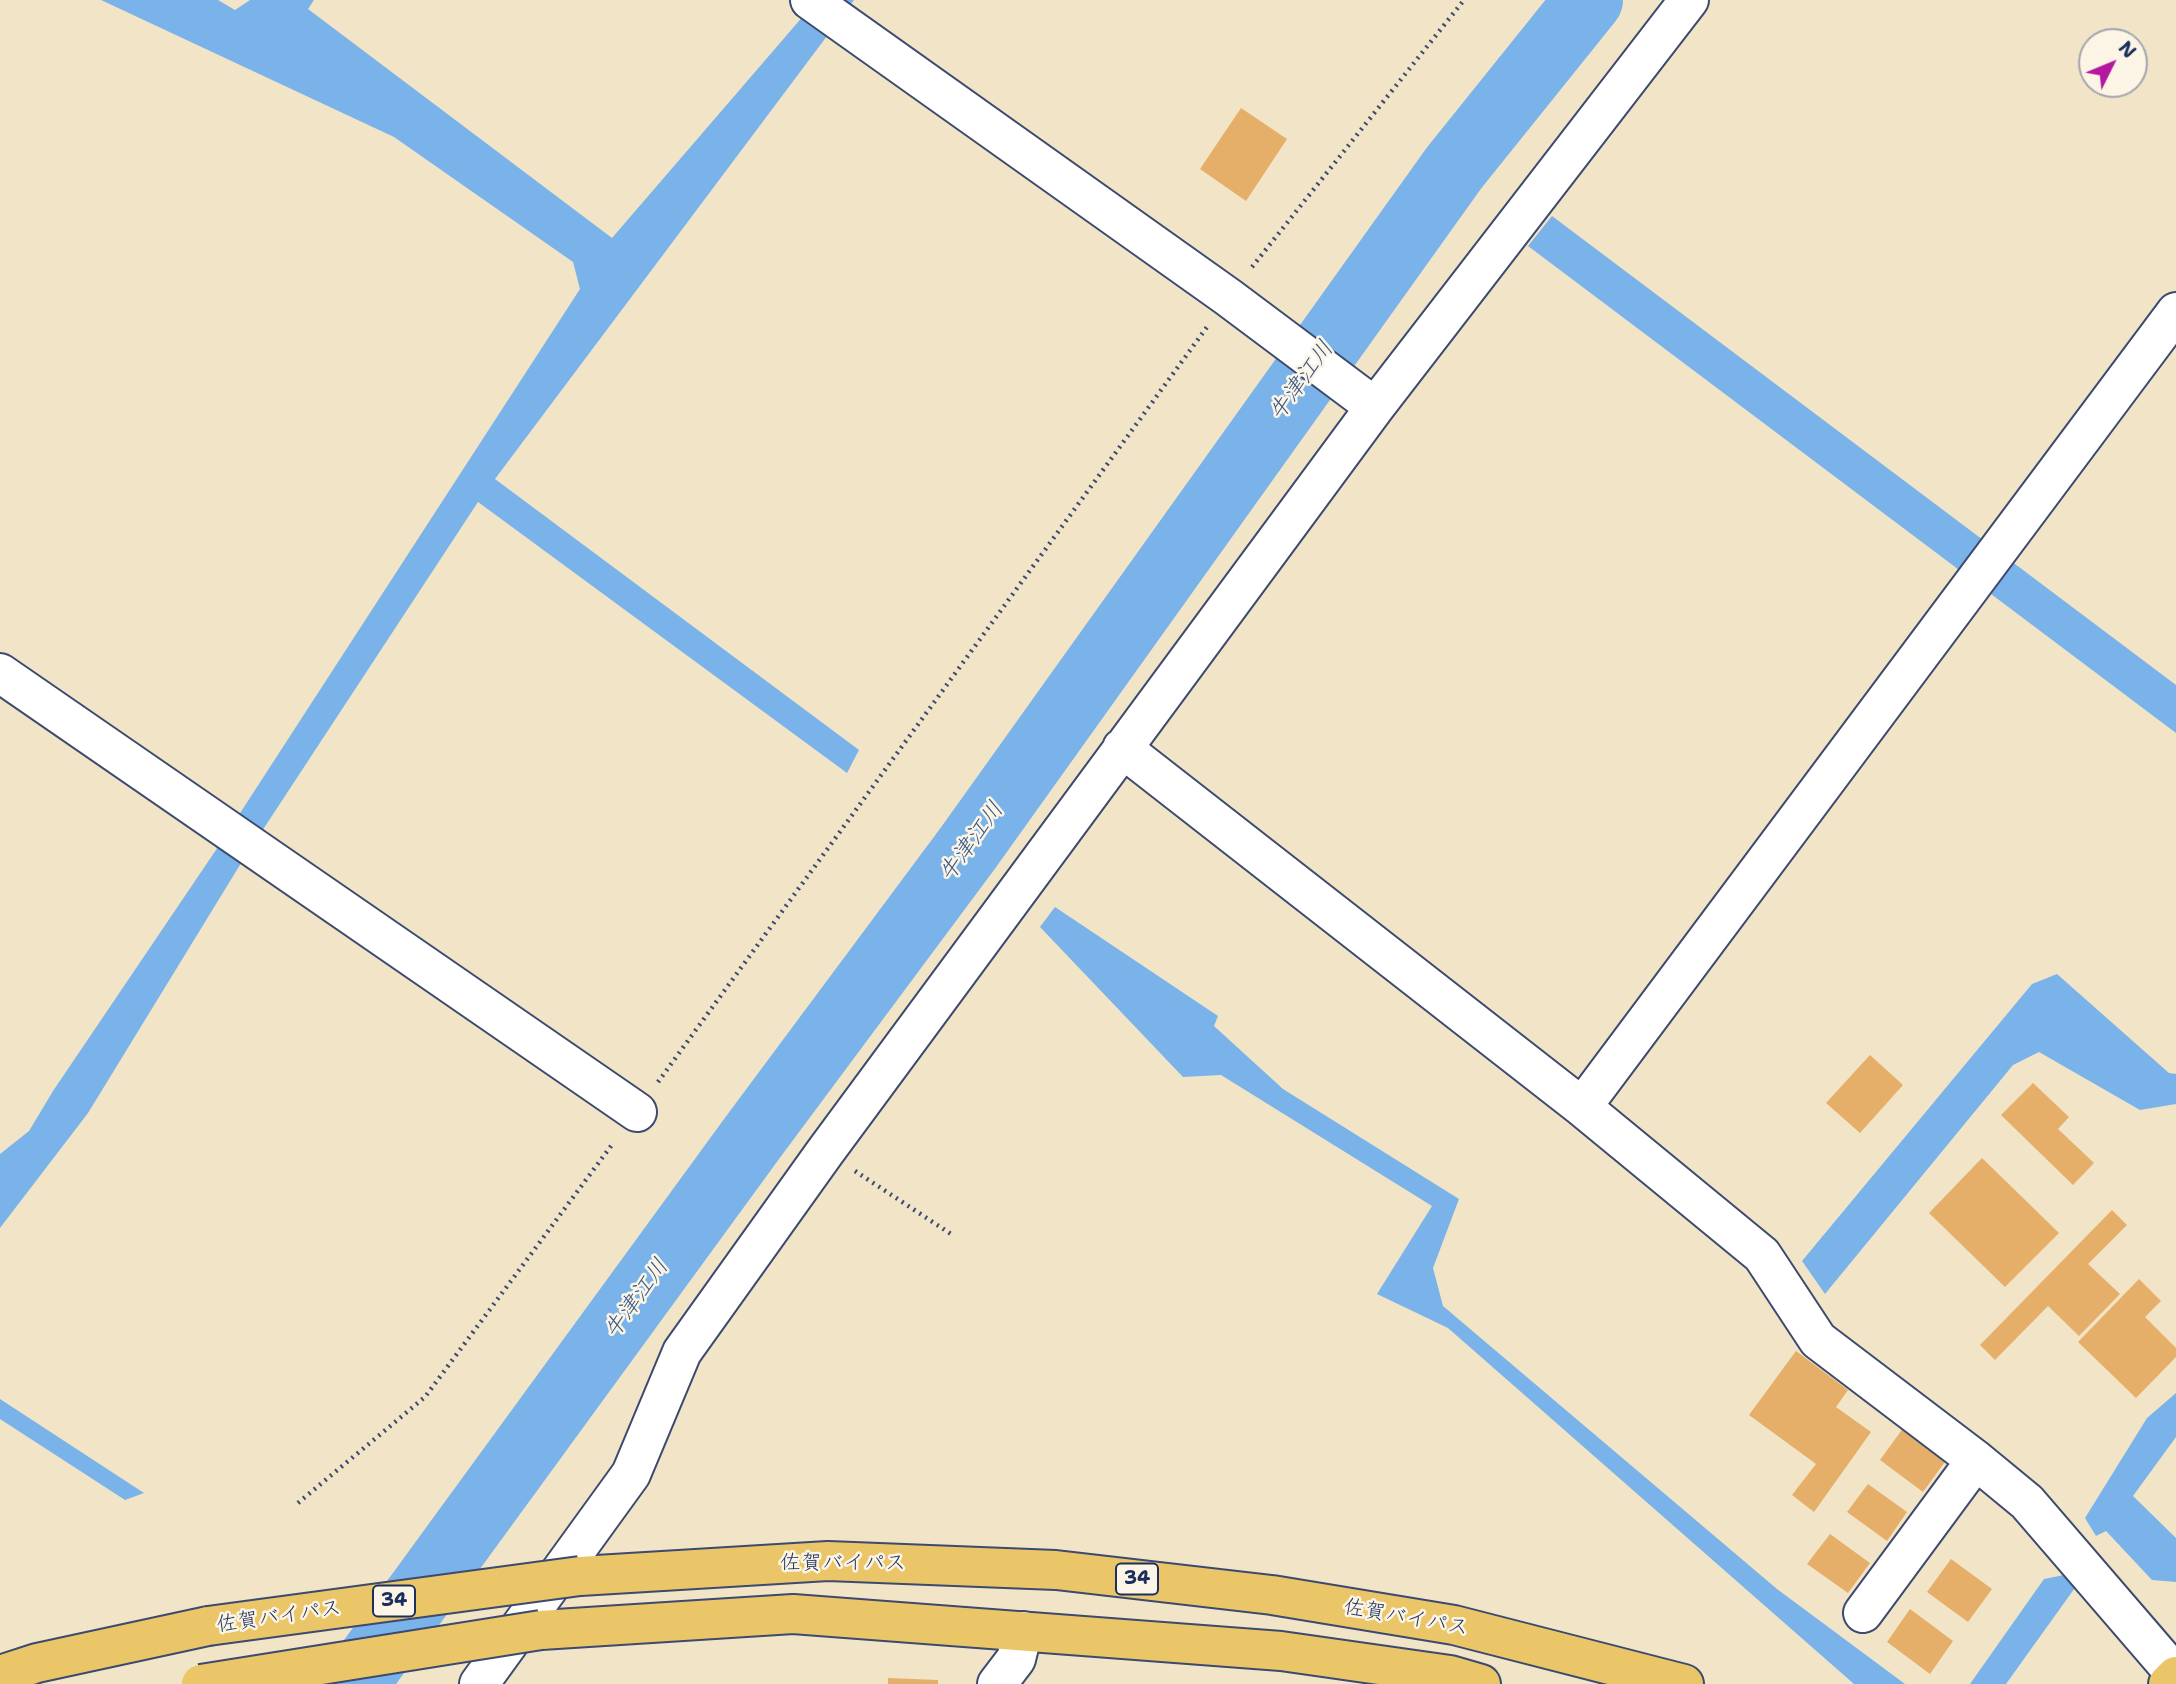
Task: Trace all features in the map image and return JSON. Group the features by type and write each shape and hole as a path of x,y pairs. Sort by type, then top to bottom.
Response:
{"main road":[{"name":"佐賀バイパス","path":"0,1675 37,1663 208,1626 580,1576 828,1561 1056,1570 1272,1595 1454,1625 1684,1684"},
{"path":"201,1684 541,1630 793,1614 1281,1651 1450,1675 1481,1684"},
{"path":"2168,1684 2176,1675"}],"street":[{"path":"810,0 1228,297 1375,407"},
{"path":"479,1684 631,1474 682,1352 825,1152 1375,407 1689,0"},
{"path":"1581,1107 2176,312"},
{"path":"0,673 636,1112"},
{"path":"1122,748 1581,1107 1762,1255 1818,1340 2027,1502 2176,1675"},
{"path":"1863,1613 1976,1460"},
{"path":"997,1684 1016,1659 1023,1631"}],"path":[{"path":"298,1503 425,1397 636,1112 1228,297 1464,0"},
{"path":"825,1152 951,1234"}],"water":[{"path":"101,0 218,0 235,10 250,0 314,0 308,9 612,238 817,0 854,0 495,479 859,750 847,773 478,502 243,860 88,1113 0,1228 0,1154 29,1131 53,1091 220,844 580,289 573,262 394,137"},
{"path":"1552,216 2176,685 2176,733 1528,246"},
{"path":"1055,907 1218,1016 1214,1026 1283,1089 1459,1199 1433,1268 1443,1306 1777,1589 1905,1684 1854,1684 1448,1328 1377,1294 1432,1206 1221,1075 1183,1077 1040,927"},
{"path":"2057,974 2169,1073 2176,1074 2176,1104 2140,1110 2039,1052 2013,1065 1825,1294 1802,1261 2032,984"},
{"path":"2176,1393 2176,1437 2133,1496 2176,1538 2176,1582 2152,1580 2106,1531 2096,1536 2085,1518 2147,1418"},
{"path":"0,1399 144,1493 125,1500 0,1419"},
{"path":"2064,1575 2077,1585 2006,1684 1970,1684 2044,1579"}],"building":[{"path":"1241,108 1287,139 1246,201 1200,169"},
{"path":"1870,1055 1903,1085 1860,1133 1826,1103"},
{"path":"2033,1083 2069,1117 2058,1129 2094,1163 2073,1185 2001,1115"},
{"path":"1982,1158 2059,1233 2005,1287 1929,1213"},
{"path":"2112,1210 2127,1225 2088,1264 2120,1294 2079,1336 2048,1306 1995,1360 1980,1345"},
{"path":"2139,1279 2161,1301 2145,1317 2176,1348 2176,1357 2136,1398 2078,1342"},
{"path":"1796,1351 1848,1390 1836,1407 1871,1432 1814,1512 1792,1495 1816,1464 1749,1415"},
{"path":"1904,1427 1947,1459 1923,1492 1880,1460"},
{"path":"1868,1484 1907,1512 1887,1541 1847,1512"},
{"path":"1830,1534 1870,1563 1848,1593 1807,1564"},
{"path":"1951,1559 1992,1589 1968,1622 1927,1592"},
{"path":"1910,1609 1953,1641 1930,1674 1887,1642"},
{"path":"888,1678 938,1680 938,1684 888,1684"}],"waterway":[{"name":"牛津江川","path":"354,1684 753,1137 968,848 1454,168 1589,0"}]}
